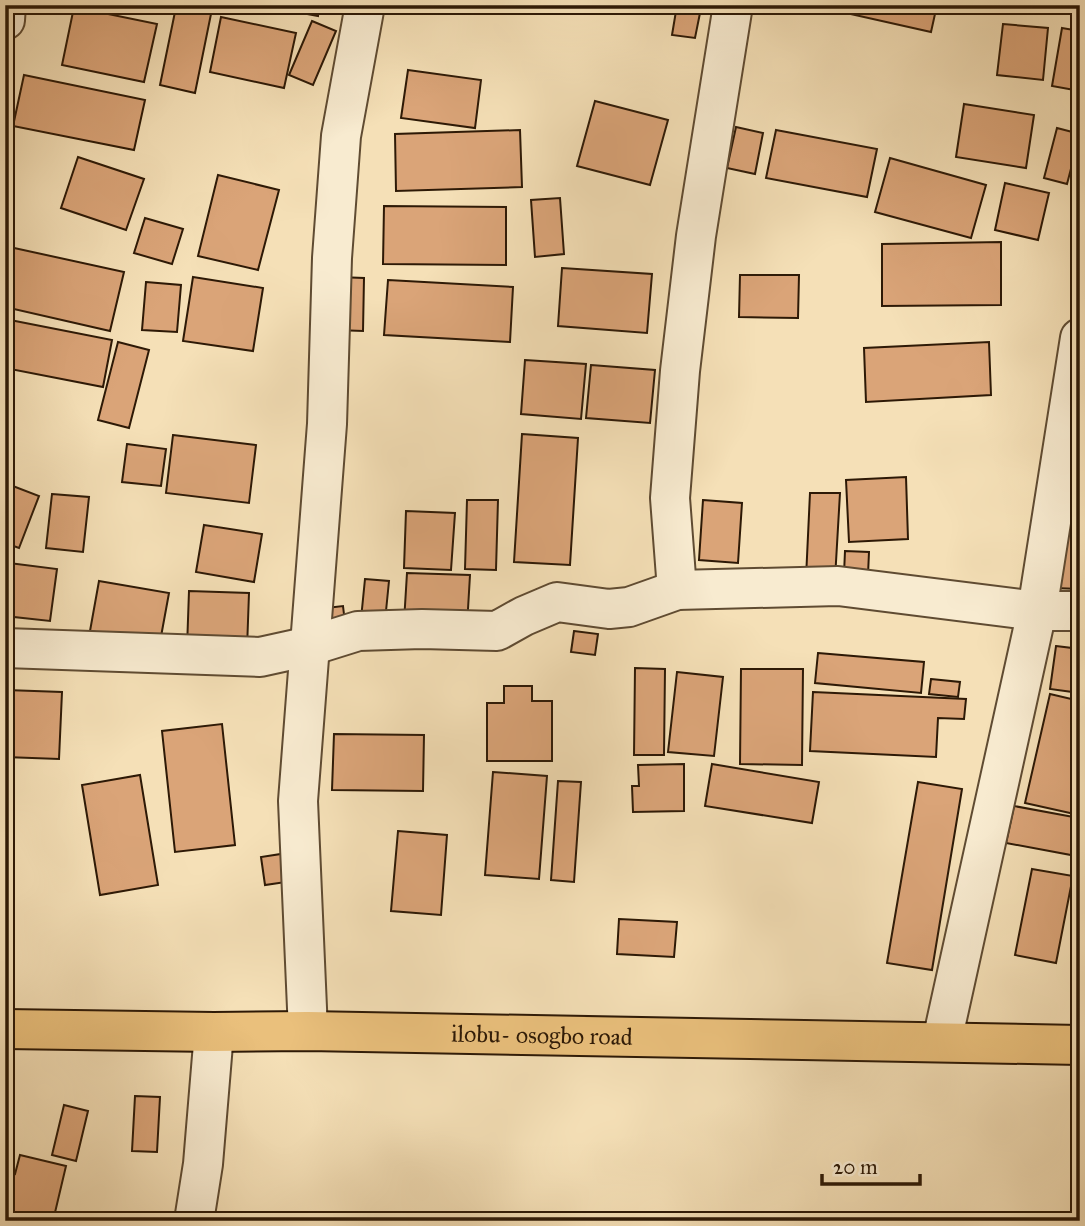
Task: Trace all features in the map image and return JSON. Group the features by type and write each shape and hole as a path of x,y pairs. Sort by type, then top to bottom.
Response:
{"main road":[{"name":"ilobu- osogbo road","path":"5,1029 308,1031 1080,1045"}],"street":[{"path":"5,20 6,5"},
{"path":"308,1031 298,801 327,424 332,258 341,136 366,5"},
{"path":"677,590 670,498 680,371 696,236 733,5"},
{"path":"942,1041 1037,611 1080,338"},
{"path":"5,648 260,657 310,646 358,631 497,631 557,602 609,609 629,607 677,590 838,586 1037,611 1080,611"},
{"path":"194,1221 203,1164 214,1032"}],"building":[{"path":"260,5 319,5 318,16"},
{"path":"677,5 701,8 695,38 672,35"},
{"path":"847,5 937,5 931,32 846,13"},
{"path":"74,7 157,24 144,82 62,65"},
{"path":"176,7 211,14 195,93 160,85"},
{"path":"221,17 296,33 284,88 210,72"},
{"path":"312,21 336,31 313,85 289,75"},
{"path":"1003,24 1048,28 1043,80 997,75"},
{"path":"1062,28 1080,31 1080,91 1052,86"},
{"path":"408,70 481,80 475,128 401,118"},
{"path":"24,75 145,100 134,150 13,126"},
{"path":"595,101 668,120 650,185 577,166"},
{"path":"964,104 1034,115 1026,168 956,157"},
{"path":"736,127 763,133 755,174 727,168"},
{"path":"1057,128 1080,134 1067,184 1044,178"},
{"path":"520,130 522,187 396,191 395,134"},
{"path":"776,130 877,149 867,197 766,178"},
{"path":"78,157 144,179 126,230 61,208"},
{"path":"890,158 986,185 971,238 875,212"},
{"path":"218,175 279,190 258,270 198,256"},
{"path":"1005,183 1049,193 1038,240 995,230"},
{"path":"560,198 564,254 535,257 531,200"},
{"path":"384,206 506,207 506,265 383,264"},
{"path":"145,218 183,229 172,264 134,253"},
{"path":"1001,242 1001,305 882,306 882,244"},
{"path":"5,246 124,272 110,331 5,307"},
{"path":"562,268 652,274 647,333 558,326"},
{"path":"740,275 799,275 798,318 739,317"},
{"path":"193,277 263,288 253,351 183,341"},
{"path":"338,277 364,278 363,331 336,330"},
{"path":"388,280 513,287 510,342 384,335"},
{"path":"146,282 181,285 177,332 142,330"},
{"path":"5,319 112,340 103,387 5,368"},
{"path":"118,342 149,350 129,428 98,420"},
{"path":"989,342 991,395 866,402 864,348"},
{"path":"525,360 586,364 581,419 521,414"},
{"path":"591,365 655,370 650,423 586,418"},
{"path":"522,434 578,438 570,565 514,562"},
{"path":"173,435 256,445 249,503 166,493"},
{"path":"127,444 166,449 161,486 122,482"},
{"path":"906,477 908,539 849,542 846,480"},
{"path":"5,483 39,496 19,548 5,543"},
{"path":"1061,490 1080,491 1080,589 1054,588"},
{"path":"810,493 840,493 835,579 806,578"},
{"path":"52,494 89,497 83,552 46,548"},
{"path":"467,500 498,500 496,570 465,569"},
{"path":"703,500 742,503 738,563 699,560"},
{"path":"406,511 455,513 451,570 404,568"},
{"path":"204,525 262,534 254,582 196,572"},
{"path":"845,551 869,552 868,575 844,574"},
{"path":"9,563 57,569 50,621 5,616"},
{"path":"407,573 470,575 467,626 404,622"},
{"path":"365,579 389,581 385,621 361,619"},
{"path":"99,581 169,593 160,642 90,631"},
{"path":"189,591 249,593 247,649 187,648"},
{"path":"343,606 346,631 320,633 318,609"},
{"path":"574,631 598,634 595,655 571,652"},
{"path":"1056,646 1080,649 1080,693 1050,689"},
{"path":"818,653 924,662 921,693 815,683"},
{"path":"635,668 665,669 664,755 634,755"},
{"path":"741,669 803,669 802,765 740,764"},
{"path":"677,672 723,677 714,756 668,752"},
{"path":"931,679 960,682 958,697 929,694"},
{"path":"504,686 532,686 532,701 552,701 552,761 487,761 487,703 504,703"},
{"path":"6,690 62,692 59,759 5,757"},
{"path":"813,692 966,699 964,719 938,718 936,757 810,751"},
{"path":"1050,694 1080,701 1079,815 1025,803"},
{"path":"222,724 235,845 175,852 162,731"},
{"path":"334,734 424,735 423,791 332,790"},
{"path":"684,764 684,811 633,812 632,786 639,786 638,765"},
{"path":"712,764 819,782 812,823 705,806"},
{"path":"493,772 547,776 539,879 485,875"},
{"path":"140,775 158,885 100,895 82,785"},
{"path":"558,781 581,782 574,882 551,880"},
{"path":"918,782 962,789 932,970 887,963"},
{"path":"1014,806 1079,818 1071,855 1006,843"},
{"path":"398,831 447,835 441,915 391,911"},
{"path":"281,854 286,882 265,885 261,857"},
{"path":"1032,869 1073,876 1056,963 1015,955"},
{"path":"619,919 677,922 674,957 617,954"},
{"path":"135,1096 160,1097 157,1152 132,1151"},
{"path":"64,1105 88,1111 76,1161 52,1155"},
{"path":"20,1155 66,1166 53,1221 5,1221 5,1172 15,1174"},
{"path":"605,1217 642,1218 642,1221 605,1221"}]}
